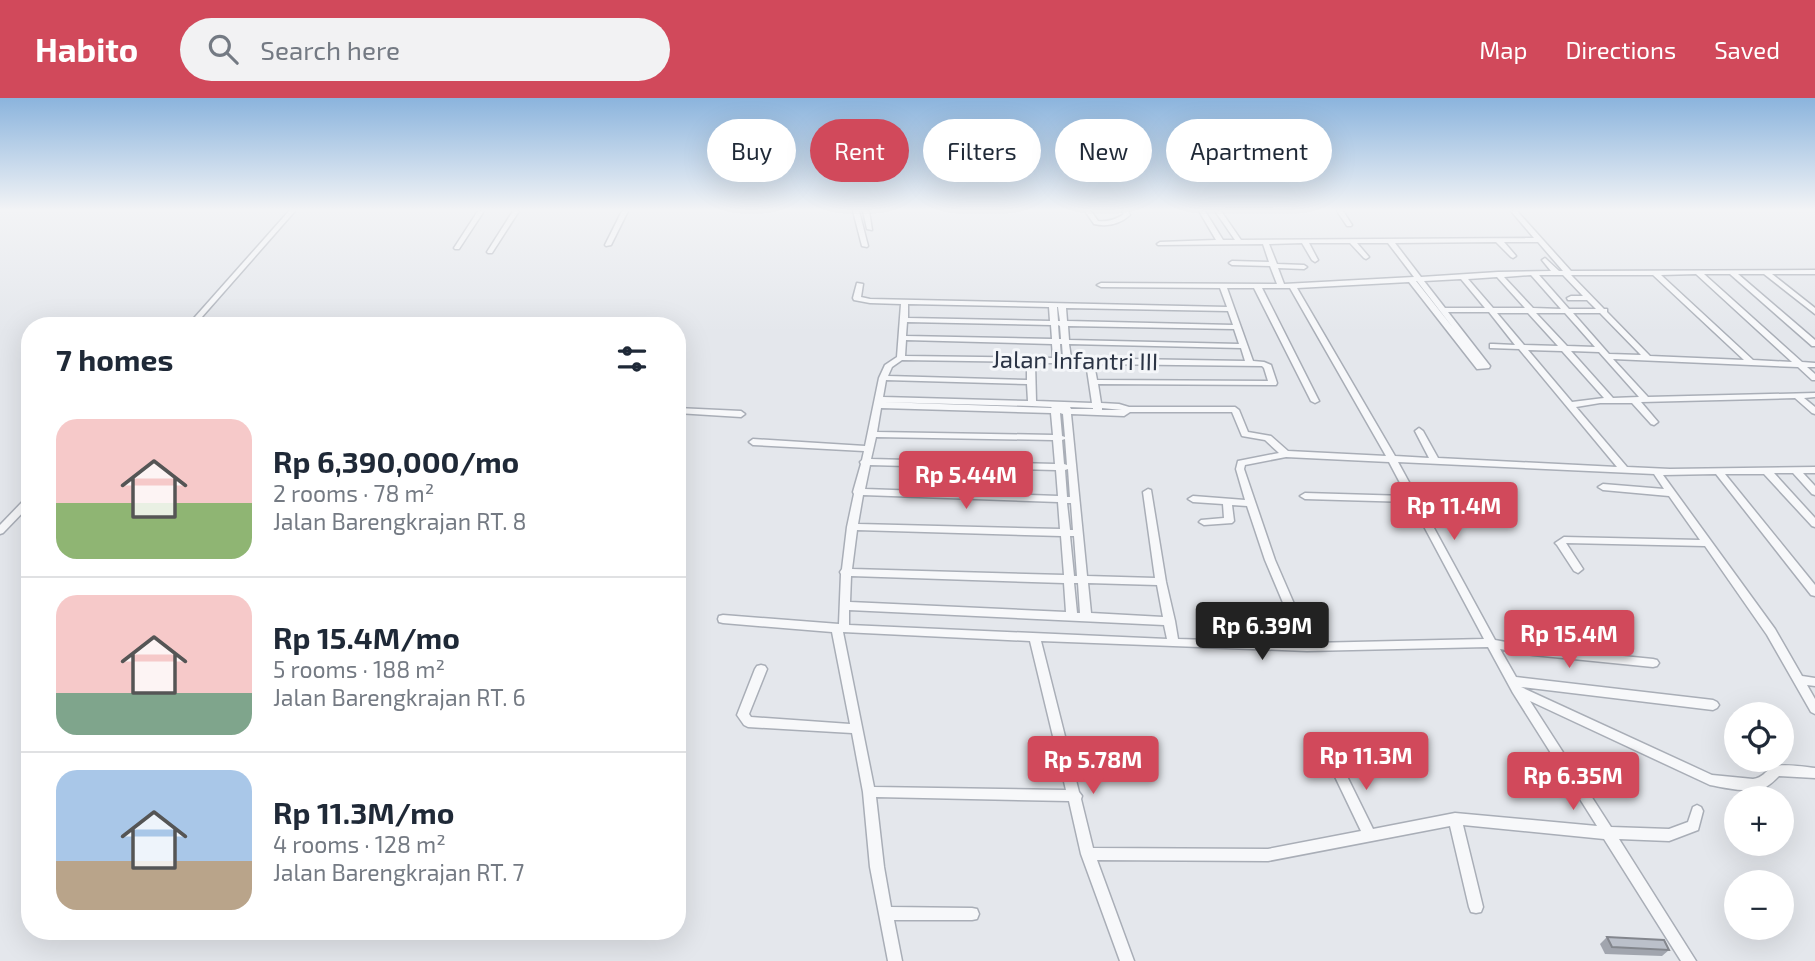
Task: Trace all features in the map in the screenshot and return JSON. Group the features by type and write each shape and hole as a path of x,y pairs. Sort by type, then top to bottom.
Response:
{"street":[{"path":"198,317 256,251"},
{"path":"1268,251 1281,286"},
{"path":"1310,251 1315,260"},
{"path":"1361,251 1366,257"},
{"path":"1397,251 1415,279 1448,321 1486,366 1480,367 1448,321 1444,310 1415,279"},
{"path":"1509,251 1513,256"},
{"path":"1547,251 1563,273"},
{"path":"1545,260 1591,298 1648,358"},
{"path":"1232,262 1304,267"},
{"path":"1654,272 1751,362"},
{"path":"1697,272 1815,378"},
{"path":"1731,272 1815,344"},
{"path":"1765,272 1815,312"},
{"path":"1801,272 1815,282"},
{"path":"1101,285 1292,286 1533,273 1815,272"},
{"path":"1533,273 1646,400"},
{"path":"1498,274 1611,401"},
{"path":"1462,276 1624,469"},
{"path":"859,284 856,296 861,300 1231,309"},
{"path":"1093,382 1273,383 1266,365 1250,364 1223,285"},
{"path":"1257,286 1315,401"},
{"path":"1292,286 1391,457 1514,686 1689,961"},
{"path":"1571,298 1591,298"},
{"path":"895,961 877,867 869,792 856,729 841,628 845,572 858,492 873,434 883,378 887,368 901,358 905,301"},
{"path":"1057,361 1054,323 1058,306"},
{"path":"1058,306 1064,323 1067,361"},
{"path":"1444,310 1604,311"},
{"path":"905,320 1237,327"},
{"path":"902,338 1242,346"},
{"path":"1493,346 1564,348 1648,358 1815,365"},
{"name":"Jalan Infantri III","path":"901,358 1250,364"},
{"path":"1031,361 1032,404"},
{"path":"1090,362 1097,409"},
{"path":"1217,364 1224,379"},
{"path":"883,378 1030,382"},
{"path":"1796,395 1815,411"},
{"path":"1570,405 1634,400 1815,395"},
{"path":"1634,400 1654,422"},
{"path":"880,402 1032,404 1124,413 1128,409 1235,410 1245,434 1268,438 1286,454"},
{"path":"880,402 1055,407"},
{"path":"1055,407 1072,616"},
{"path":"1067,408 1086,617"},
{"path":"686,411 741,414"},
{"path":"1419,431 1434,459"},
{"path":"873,434 1070,438"},
{"path":"753,442 868,449"},
{"path":"1307,647 1266,554 1248,503 1241,463 1286,454 1656,471 1815,470"},
{"path":"864,462 1073,468"},
{"path":"1795,470 1815,492"},
{"path":"1656,471 1771,632 1815,709"},
{"path":"1719,471 1815,592"},
{"path":"1767,471 1815,524"},
{"path":"1602,487 1671,493"},
{"path":"858,492 1076,500"},
{"path":"1148,492 1173,643"},
{"path":"1305,496 1414,499"},
{"path":"1193,499 1248,503"},
{"path":"1204,522 1228,521 1227,502"},
{"path":"0,531 21,509"},
{"path":"852,527 1078,533"},
{"path":"1578,569 1561,549 1560,543 1564,540 1707,543"},
{"path":"845,572 1161,582"},
{"path":"844,606 1170,621"},
{"path":"723,619 841,628 1173,643 1307,647 1490,643 1533,651 1653,663"},
{"path":"1035,637 1076,796 1088,854 1127,961"},
{"path":"761,669 743,715 748,722 856,729"},
{"path":"1799,680 1815,682"},
{"path":"1514,686 1713,705"},
{"path":"1514,686 1710,780 1758,783 1765,782 1777,771 1815,773"},
{"path":"1334,762 1369,835"},
{"path":"869,792 1076,796"},
{"path":"1088,854 1268,855 1455,819 1606,832 1676,834 1693,826 1697,811"},
{"path":"1455,819 1476,907"},
{"path":"886,913 971,914"}],"building":[{"path":"1607,937 1664,940 1669,950 1612,947"}]}
